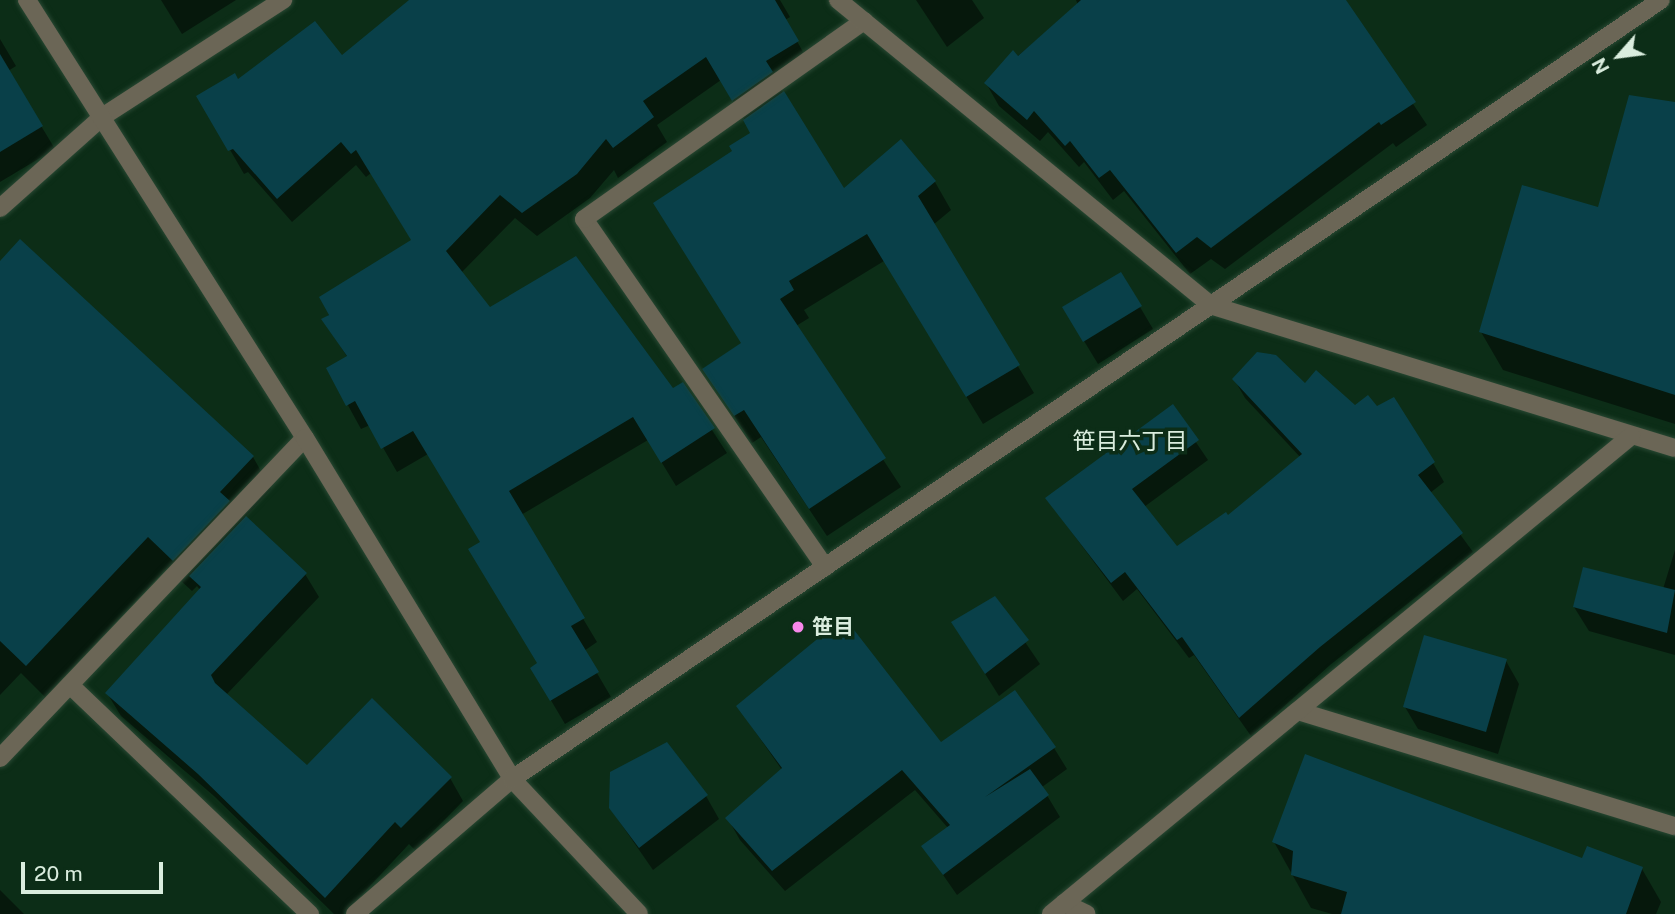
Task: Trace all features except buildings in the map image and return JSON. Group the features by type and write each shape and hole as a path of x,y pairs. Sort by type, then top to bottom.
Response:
{"street":[{"path":"27,0 304,438 512,779 639,914"},
{"path":"0,208 102,117 282,0"},
{"path":"838,0 1210,305 1675,448"},
{"path":"355,914 512,779 1661,0"},
{"path":"825,567 584,219 864,21"},
{"path":"1058,909 1631,436"},
{"path":"0,758 304,438"},
{"path":"70,685 310,914"},
{"path":"1298,711 1675,826"},
{"path":"1058,909 1087,914"}],"place":[{"name":"笹目","path":"798,627"}],"district":[{"name":"笹目六丁目","path":"1130,441"}]}
